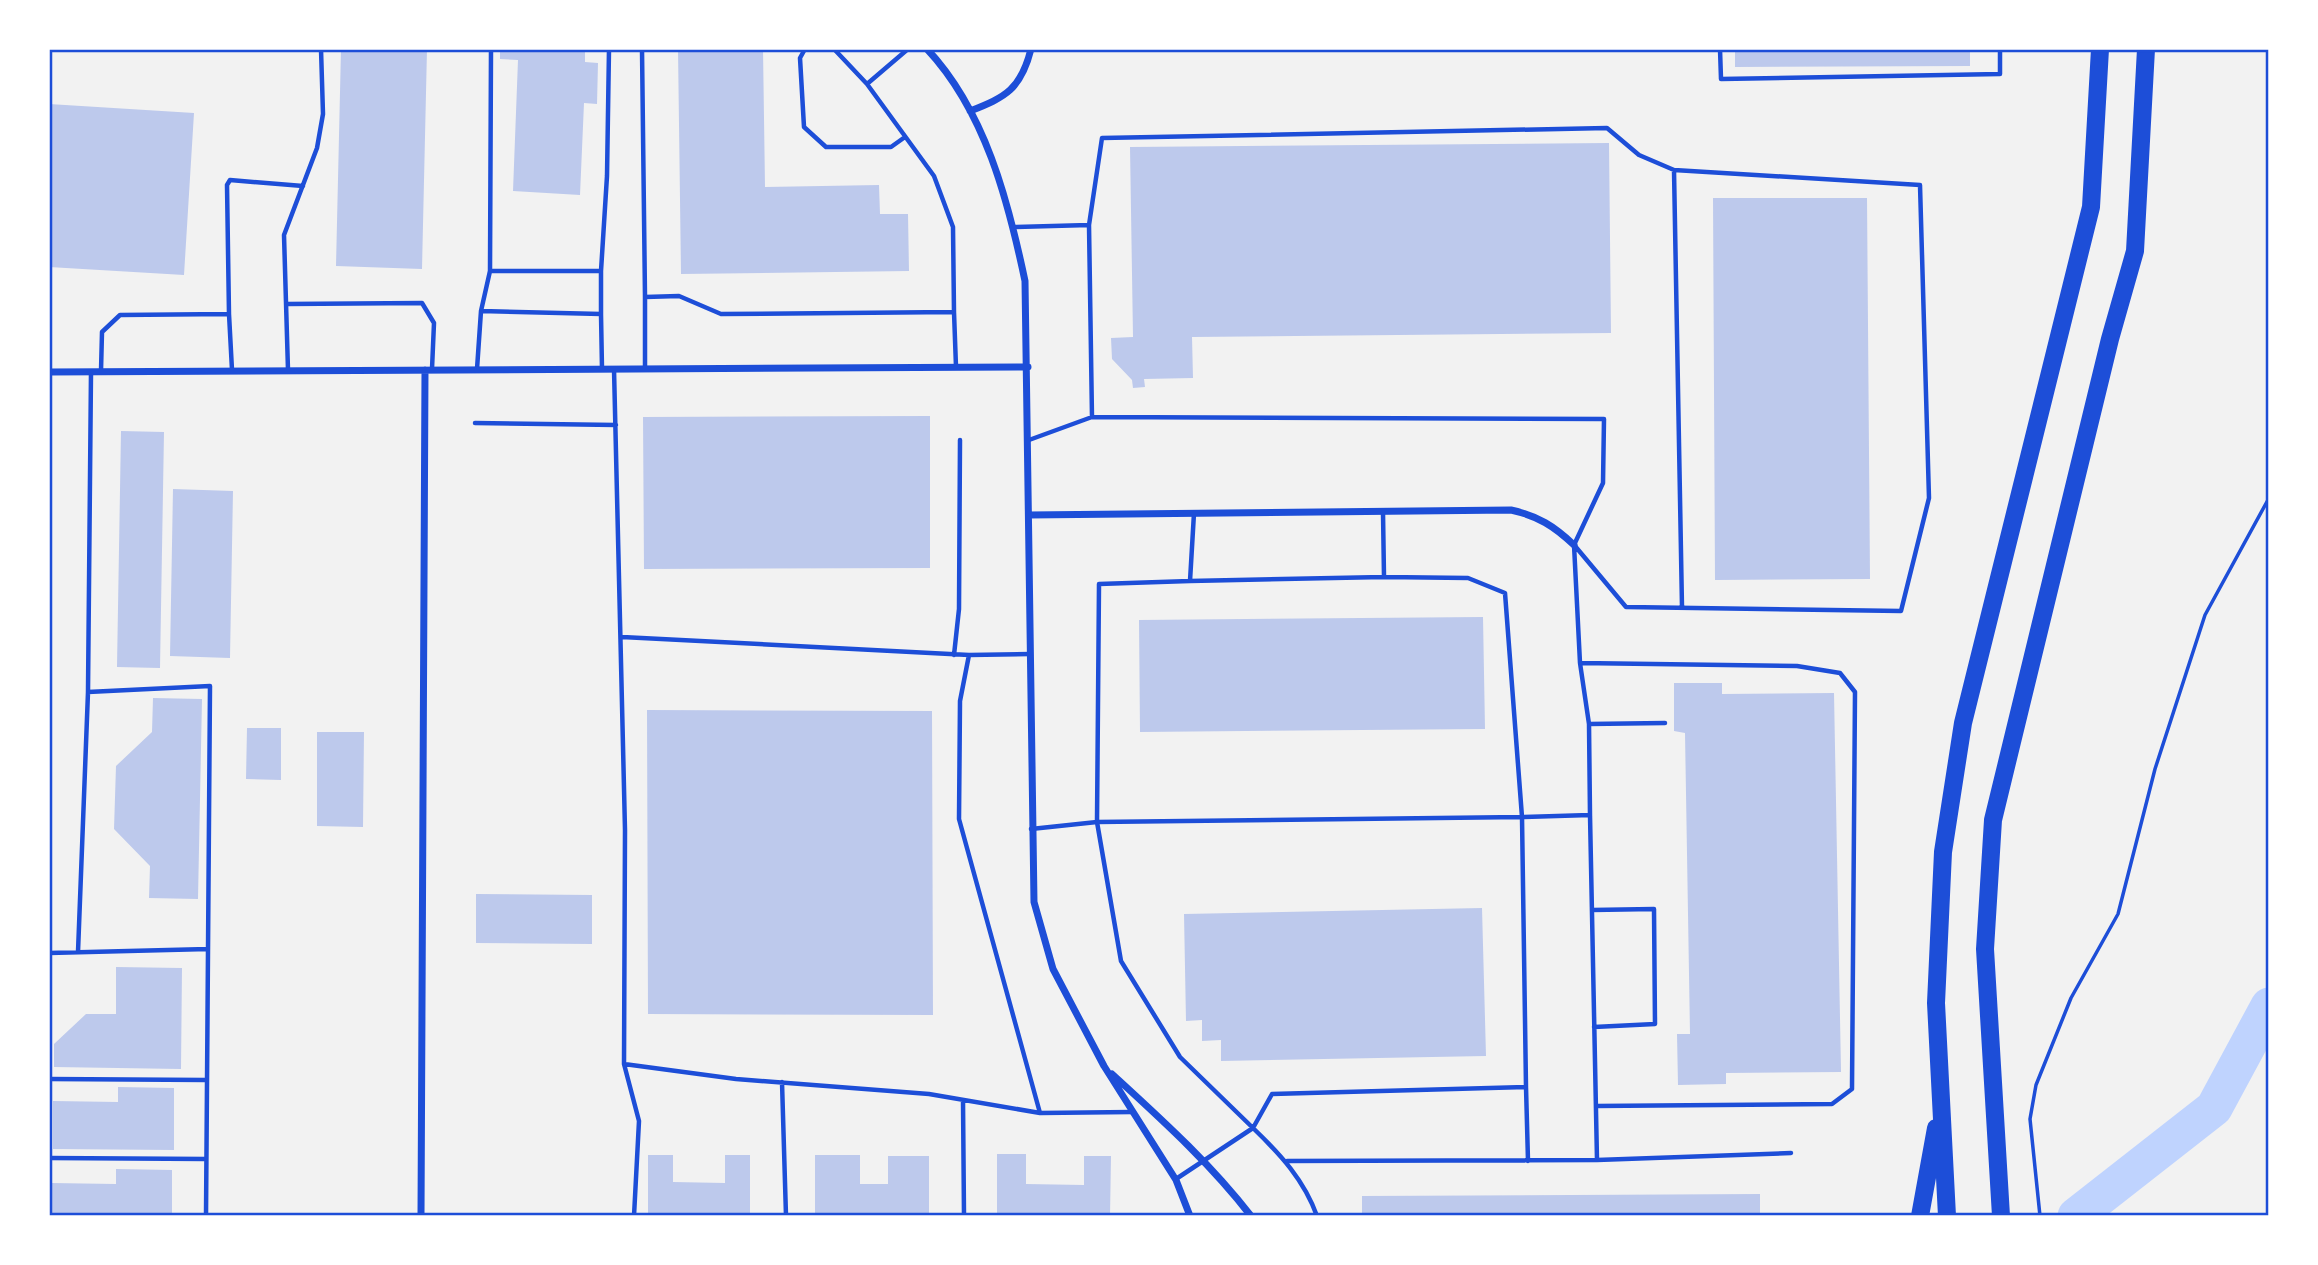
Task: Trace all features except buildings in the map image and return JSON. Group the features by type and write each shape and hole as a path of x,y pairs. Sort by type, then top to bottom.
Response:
{"highway":[{"path":"1947,1216 1936,1003 1944,852 1963,723 2091,207 2100,49"},
{"path":"2001,1216 1985,949 1993,820 2110,339 2135,250 2146,49"},
{"path":"1920,1216 1941,1097"},
{"path":"1997,1141 2011,1216"}],"street":[{"path":"928,49 970,111 1001,183 1014,227 1025,281 1032,654 1030,829 1034,902 1053,969 1104,1066 1176,1180 1190,1216"},
{"path":"970,111 1003,99 1026,67 1031,49"},
{"path":"49,372 1028,367"},
{"path":"421,1216 429,370"},
{"path":"1029,515 1511,510 1536,516 1555,527 1574,545"},
{"path":"1104,1066 1202,1160 1251,1216"}],"lane":[{"path":"288,371 284,235 317,148 323,114 321,49"},
{"path":"477,370 481,311 490,271 491,49"},
{"path":"601,369 601,271 607,177 609,49"},
{"path":"642,49 645,369"},
{"path":"805,49 800,58 804,127 826,147 891,147 905,136"},
{"path":"834,49 867,84 934,176 953,227 956,367"},
{"path":"867,84 908,49"},
{"path":"1720,49 1721,79 2000,74 2000,49"},
{"path":"1092,417 1089,225 1102,138 1607,128 1639,155 1674,170 1920,185 1929,498 1901,611 1626,607 1574,545"},
{"path":"1674,170 1682,607"},
{"path":"232,371 227,213 230,180 303,186"},
{"path":"1014,227 1089,225"},
{"path":"490,271 601,271"},
{"path":"645,297 679,296 721,314 954,312"},
{"path":"287,304 422,303 434,323 429,370"},
{"path":"481,311 601,314"},
{"path":"101,372 102,332 120,315 229,314"},
{"path":"614,369 621,637 624,1064 639,1121 634,1216"},
{"path":"78,952 88,692 91,372"},
{"path":"1029,440 1092,417 1604,419 1603,483 1574,545 1580,663 1589,724 1597,1160"},
{"path":"475,423 616,425"},
{"path":"954,654 960,608 960,440"},
{"path":"1383,512 1384,577"},
{"path":"1191,581 1194,513"},
{"path":"1317,1216 1311,1197 1287,1161 1180,1057 1121,961 1097,822 1099,584 1384,577 1468,579 1505,593 1522,817 1528,1161"},
{"path":"621,637 969,655 1032,654"},
{"path":"969,655 960,701 959,819 1040,1113"},
{"path":"1580,663 1797,666 1840,673 1855,692 1852,1089 1832,1104 1596,1106"},
{"path":"88,692 210,686 206,1216"},
{"path":"1589,724 1665,723"},
{"path":"1030,829 1097,822 1590,815"},
{"path":"1592,910 1654,909 1656,1024 1594,1027"},
{"path":"49,953 208,949"},
{"path":"624,1064 782,1082 929,1094 1040,1113 1132,1112"},
{"path":"49,1079 206,1080"},
{"path":"782,1082 786,1216"},
{"path":"1176,1180 1253,1128 1272,1094 1526,1087"},
{"path":"963,1100 964,1216"},
{"path":"1287,1161 1597,1160 1791,1153"},
{"path":"49,1158 206,1159"}],"path":[{"path":"2040,1216 2030,1119 2036,1085 2071,998 2118,914 2155,769 2205,615 2269,498"}],"waterway":[{"path":"2076,1216 2214,1108 2269,1006"}]}
